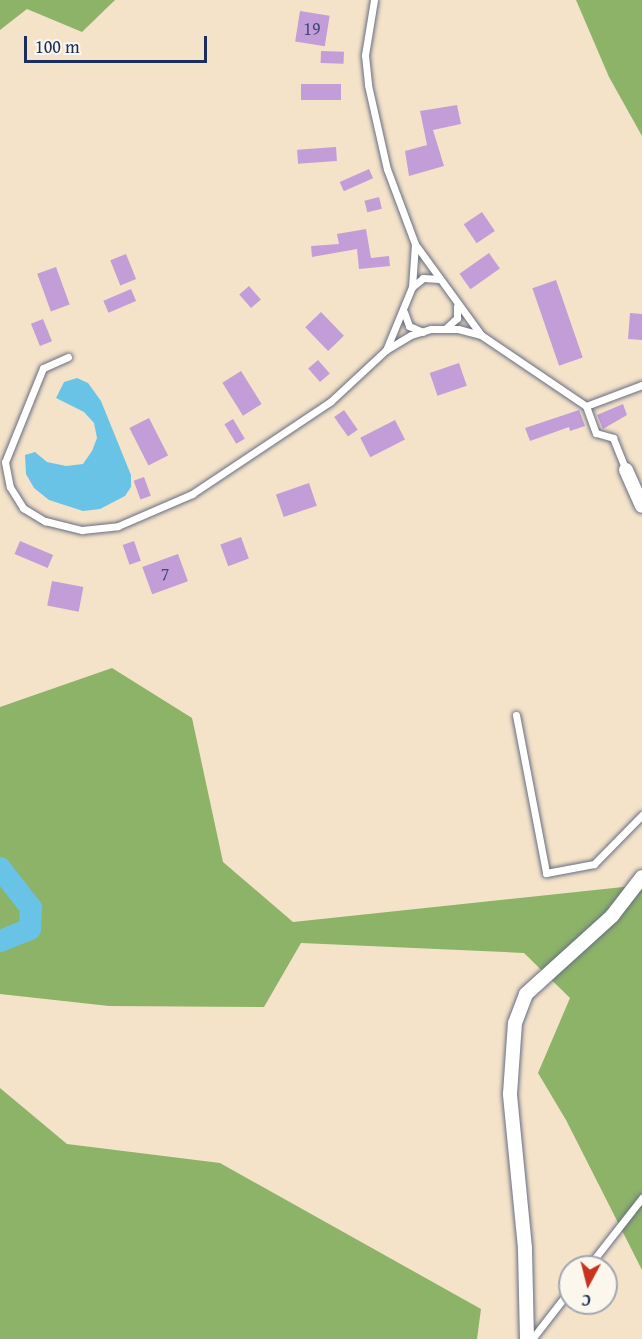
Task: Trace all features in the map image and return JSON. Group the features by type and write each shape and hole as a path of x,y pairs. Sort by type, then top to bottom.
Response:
{"street":[{"path":"626,470 642,506"},
{"path":"529,1339 525,1248 510,1094 515,1023 526,994 612,916 642,877"}],"lane":[{"path":"374,0 365,55 368,85 387,169 415,244 457,306 480,335 586,405 596,433 613,438 626,470"},
{"path":"386,350 412,287 415,244"},
{"path":"412,287 423,278 439,279"},
{"path":"444,329 457,318 457,306"},
{"path":"404,310 409,326 423,332"},
{"path":"68,357 43,368 5,462 10,487 23,508 45,521 82,530 118,526 192,494 330,402 386,350 423,332 444,329 480,335"},
{"path":"586,405 641,387"},
{"path":"516,715 546,873 594,864 642,814"},
{"path":"597,1255 642,1198"},
{"path":"529,1339 558,1304"}],"green space":[{"path":"0,0 115,0 82,32 27,9 0,30"},
{"path":"576,0 642,0 642,136 609,77"},
{"path":"112,668 192,718 223,862 293,922 642,885 642,1270 566,1120 538,1073 570,998 524,953 301,943 264,1007 109,1006 0,994 0,707"},
{"path":"0,1088 67,1144 220,1163 481,1309 477,1339 0,1339"}],"water":[{"path":"77,378 88,383 101,401 131,475 131,487 125,496 100,509 83,511 49,500 34,488 26,474 25,455 35,452 47,462 66,466 83,464 92,451 97,438 94,423 84,412 56,398 64,382"}],"building":[{"path":"300,11 330,16 325,46 295,42"},
{"path":"321,51 344,52 344,64 321,63"},
{"path":"301,84 341,84 341,100 301,100"},
{"path":"457,105 461,124 433,130 444,166 409,176 405,151 427,145 420,111"},
{"path":"336,147 337,161 298,164 297,150"},
{"path":"369,169 373,178 344,191 340,182"},
{"path":"379,197 382,209 367,212 364,201"},
{"path":"482,212 495,231 477,243 464,224"},
{"path":"366,229 371,258 389,256 390,266 359,269 357,249 312,257 311,246 339,244 337,234"},
{"path":"489,253 500,269 470,289 460,274"},
{"path":"126,254 136,279 120,285 110,260"},
{"path":"56,267 70,305 51,311 37,274"},
{"path":"556,280 583,358 559,366 532,288"},
{"path":"249,286 261,300 251,308 239,295"},
{"path":"131,289 136,301 108,313 103,301"},
{"path":"321,312 344,336 328,351 305,327"},
{"path":"630,313 642,314 642,340 628,339"},
{"path":"43,319 52,341 40,346 31,324"},
{"path":"318,360 330,374 320,382 308,369"},
{"path":"459,363 467,386 438,396 430,373"},
{"path":"241,371 262,404 243,416 222,383"},
{"path":"623,404 627,415 603,429 597,415"},
{"path":"344,410 358,430 348,437 334,417"},
{"path":"579,410 585,426 570,431 569,427 530,441 525,428"},
{"path":"149,418 168,455 148,465 129,428"},
{"path":"233,419 245,439 236,444 224,424"},
{"path":"395,420 405,440 370,457 360,438"},
{"path":"144,477 151,496 141,500 134,481"},
{"path":"309,483 317,506 284,517 276,494"},
{"path":"241,537 249,559 228,566 220,545"},
{"path":"20,541 53,555 48,568 15,554"},
{"path":"134,541 141,561 129,565 123,545"},
{"path":"178,554 188,581 152,594 142,567"},
{"path":"52,581 83,587 79,612 47,606"}],"waterway":[{"path":"0,868 31,908 30,929 0,941"}]}
